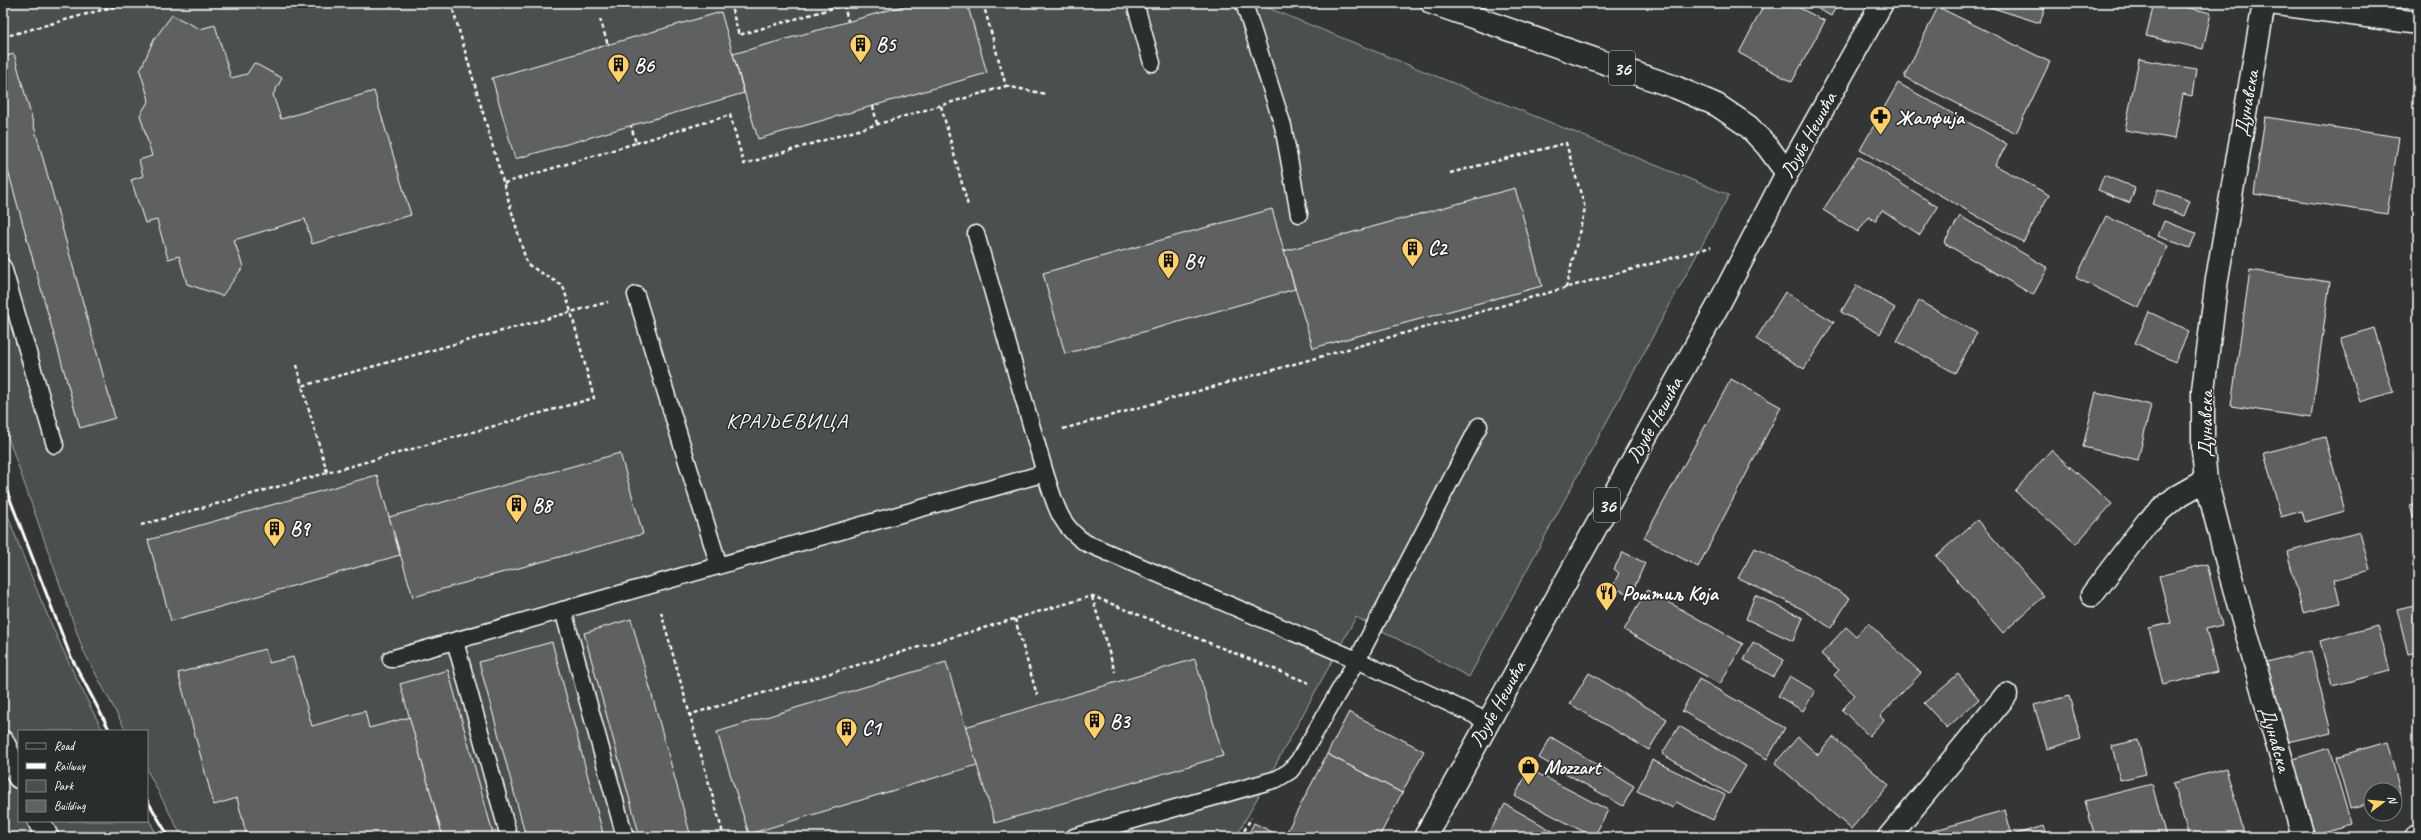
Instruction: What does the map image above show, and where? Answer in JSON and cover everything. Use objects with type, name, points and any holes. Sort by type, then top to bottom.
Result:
[{"type":"street","name":"36","points":[[1432,3],[1676,87],[1717,105],[1748,126],[1767,146],[1787,173]]},
{"type":"street","name":"Љубе Нешића","points":[[1425,837],[1487,721],[1756,235],[1787,173],[1882,3]]},
{"type":"street","name":"Дунавска","points":[[2264,3],[2238,147],[2213,310],[2204,390],[2203,451],[2206,480],[2229,570],[2303,837]]},
{"type":"street","points":[[2270,3],[2418,23]]},
{"type":"street","points":[[2092,595],[2148,521],[2176,497],[2206,480]]},
{"type":"street","points":[[1889,837],[2006,695]]},
{"type":"street","points":[[3,742],[18,775]]},
{"type":"street","points":[[40,822],[47,837]]},
{"type":"lane","points":[[1135,3],[1152,63]]},
{"type":"lane","points":[[1244,3],[1283,126],[1300,214]]},
{"type":"lane","points":[[976,234],[1044,473],[1064,524],[1086,543],[1357,660],[1487,721]]},
{"type":"lane","points":[[3,267],[55,446]]},
{"type":"lane","points":[[636,294],[719,566]]},
{"type":"lane","points":[[1074,837],[1277,779],[1290,771],[1299,760],[1357,660],[1479,426]]},
{"type":"lane","points":[[391,659],[1044,473]]},
{"type":"lane","points":[[563,610],[625,837]]},
{"type":"lane","points":[[455,641],[509,837]]},
{"type":"path","points":[[3,37],[118,4],[128,3]]},
{"type":"path","points":[[141,525],[594,398],[563,286],[527,264],[451,3]]},
{"type":"path","points":[[730,3],[739,35],[850,3]]},
{"type":"path","points":[[983,3],[1006,86]]},
{"type":"path","points":[[844,5],[848,22]]},
{"type":"path","points":[[600,19],[608,45]]},
{"type":"path","points":[[504,183],[730,115],[744,164],[1006,86],[1046,94]]},
{"type":"path","points":[[872,106],[877,124]]},
{"type":"path","points":[[941,106],[976,234]]},
{"type":"path","points":[[631,126],[636,143]]},
{"type":"path","points":[[1450,173],[1566,143],[1584,208],[1566,288]]},
{"type":"path","points":[[1034,437],[1756,235]]},
{"type":"path","points":[[302,386],[636,294]]},
{"type":"path","points":[[297,365],[327,472]]},
{"type":"path","points":[[653,585],[688,715],[724,837]]},
{"type":"path","points":[[688,715],[1092,596],[1338,694]]},
{"type":"path","points":[[1092,596],[1115,672]]},
{"type":"path","points":[[1015,619],[1037,695]]},
{"type":"green space","points":[[3,3],[1256,3],[1729,195],[1469,677],[1356,617],[1236,837],[182,837],[148,772],[148,730],[125,730],[83,650],[3,423]]},
{"type":"green space","points":[[3,502],[25,561],[49,618],[102,730],[18,730],[18,822],[148,822],[148,818],[158,837],[3,837]]},
{"type":"building","name":"B5","points":[[914,3],[967,3],[987,73],[758,139],[733,54]]},
{"type":"building","points":[[1765,3],[1790,3],[1825,21],[1792,82],[1739,53]]},
{"type":"building","points":[[1808,3],[1838,3],[1831,16]]},
{"type":"building","points":[[1977,3],[2046,3],[2040,23]]},
{"type":"building","points":[[2154,3],[2169,3],[2211,13],[2203,49],[2146,36]]},
{"type":"building","points":[[1938,7],[2050,62],[2016,133],[1904,77]]},
{"type":"building","name":"B6","points":[[721,12],[744,93],[515,159],[492,78]]},
{"type":"building","points":[[172,15],[200,29],[215,25],[231,78],[247,74],[254,63],[282,78],[273,95],[281,119],[374,91],[411,215],[312,244],[305,219],[234,240],[243,267],[222,296],[187,284],[179,256],[168,259],[157,220],[145,223],[131,180],[143,176],[139,160],[152,156],[140,115],[149,100],[140,71],[153,41]]},
{"type":"building","points":[[14,54],[115,418],[80,428],[3,153],[3,57]]},
{"type":"building","points":[[2139,59],[2196,69],[2192,96],[2183,94],[2175,139],[2125,130]]},
{"type":"building","points":[[1898,83],[2007,144],[1995,165],[2049,195],[2023,242],[1860,150]]},
{"type":"building","points":[[2265,117],[2399,137],[2387,214],[2254,194]]},
{"type":"building","points":[[1858,156],[1938,207],[1920,235],[1882,210],[1875,221],[1868,217],[1858,232],[1823,210]]},
{"type":"building","points":[[2104,175],[2135,188],[2130,203],[2098,190]]},
{"type":"building","name":"C2","points":[[1515,188],[1542,286],[1313,348],[1284,251]]},
{"type":"building","points":[[2158,189],[2190,201],[2184,216],[2152,204]]},
{"type":"building","name":"B4","points":[[1272,209],[1295,289],[1065,354],[1043,273]]},
{"type":"building","points":[[1960,216],[2048,268],[2033,295],[1944,243]]},
{"type":"building","points":[[2106,216],[2168,246],[2139,308],[2076,278]]},
{"type":"building","points":[[2164,221],[2196,233],[2190,248],[2158,236]]},
{"type":"building","points":[[2250,270],[2330,282],[2311,418],[2231,406]]},
{"type":"building","points":[[1857,285],[1895,308],[1880,334],[1841,312]]},
{"type":"building","points":[[1785,292],[1834,322],[1804,369],[1756,339]]},
{"type":"building","points":[[1919,301],[1977,333],[1955,373],[1897,341]]},
{"type":"building","points":[[2149,312],[2189,331],[2175,362],[2135,343]]},
{"type":"building","points":[[2374,328],[2393,392],[2360,402],[2341,338]]},
{"type":"building","points":[[1731,379],[1781,407],[1698,567],[1644,538]]},
{"type":"building","points":[[2096,392],[2151,405],[2138,460],[2083,447]]},
{"type":"building","points":[[2325,437],[2345,511],[2305,522],[2302,511],[2281,517],[2264,453]]},
{"type":"building","points":[[2051,450],[2112,504],[2076,544],[2015,491]]},
{"type":"building","name":"B8","points":[[620,453],[643,534],[413,597],[389,517]]},
{"type":"building","name":"B9","points":[[377,475],[400,555],[171,621],[148,540]]},
{"type":"building","points":[[2418,503],[2418,536],[2410,505]]},
{"type":"building","points":[[1977,520],[2044,596],[2003,633],[1936,556]]},
{"type":"building","points":[[2360,532],[2370,570],[2334,580],[2340,603],[2303,613],[2287,552]]},
{"type":"building","points":[[1755,548],[1816,578],[1850,598],[1831,628],[1802,609],[1738,578]]},
{"type":"building","points":[[1623,552],[1645,563],[1631,595],[1612,587],[1619,573],[1614,569]]},
{"type":"building","points":[[2207,564],[2222,625],[2206,629],[2217,672],[2163,685],[2149,628],[2171,623],[2159,576]]},
{"type":"building","points":[[1647,590],[1743,644],[1720,684],[1624,630]]},
{"type":"building","points":[[1755,595],[1803,618],[1793,641],[1746,619]]},
{"type":"building","points":[[2418,604],[2418,652],[2408,654],[2397,609]]},
{"type":"building","points":[[631,619],[691,837],[640,837],[584,633]]},
{"type":"building","points":[[1868,623],[1921,673],[1880,716],[1884,720],[1869,736],[1842,710],[1855,695],[1834,675],[1839,670],[1821,654],[1846,627],[1856,636]]},
{"type":"building","points":[[2378,626],[2390,671],[2332,686],[2320,641]]},
{"type":"building","points":[[552,642],[604,837],[526,837],[479,662]]},
{"type":"building","points":[[1753,642],[1784,660],[1774,677],[1744,660]]},
{"type":"building","points":[[265,649],[269,663],[293,657],[312,726],[365,711],[369,728],[410,717],[443,837],[247,837],[237,798],[214,805],[178,673]]},
{"type":"building","points":[[2311,651],[2331,732],[2283,743],[2263,663]]},
{"type":"building","name":"B3","points":[[1195,659],[1223,756],[995,823],[965,727]]},
{"type":"building","name":"C1","points":[[946,662],[977,765],[749,834],[717,732]]},
{"type":"building","points":[[448,670],[494,837],[443,837],[400,684]]},
{"type":"building","points":[[1589,673],[1667,719],[1649,750],[1570,704]]},
{"type":"building","points":[[1958,674],[1979,699],[1947,728],[1924,703]]},
{"type":"building","points":[[1790,676],[1815,691],[1803,711],[1778,696]]},
{"type":"building","points":[[1699,679],[1785,728],[1767,759],[1682,711]]},
{"type":"building","points":[[2069,696],[2081,739],[2047,749],[2034,705]]},
{"type":"building","points":[[1349,712],[1424,751],[1402,793],[1327,754]]},
{"type":"building","points":[[1679,726],[1746,766],[1729,794],[1662,754]]},
{"type":"building","points":[[1551,737],[1634,786],[1623,806],[1539,758]]},
{"type":"building","points":[[1798,737],[1818,755],[1833,737],[1889,785],[1851,829],[1775,763]]},
{"type":"building","points":[[2138,740],[2146,774],[2120,780],[2112,746]]},
{"type":"building","points":[[2387,742],[2398,782],[2363,782],[2363,805],[2350,808],[2336,757]]},
{"type":"building","points":[[2329,748],[2351,824],[2315,834],[2293,759]]},
{"type":"building","points":[[1327,754],[1402,793],[1379,837],[1284,837]]},
{"type":"building","points":[[1652,760],[1725,795],[1713,820],[1676,802],[1673,808],[1637,791]]},
{"type":"building","points":[[2226,768],[2245,837],[2208,837],[2207,833],[2189,837],[2173,783]]},
{"type":"building","points":[[1529,769],[1608,810],[1594,837],[1515,796]]},
{"type":"building","points":[[2152,784],[2166,837],[2095,837],[2085,801]]},
{"type":"building","points":[[1505,804],[1563,837],[1492,837],[1488,835]]},
{"type":"building","points":[[2005,810],[2012,835],[2044,826],[2048,837],[1934,837],[1932,831]]},
{"type":"building","points":[[1254,823],[1282,837],[1247,837]]},
{"type":"railway","points":[[3,481],[70,655],[109,730]]},
{"type":"railway","points":[[148,802],[169,837]]},
{"type":"place","name":"B5","points":[[860,64]]},
{"type":"place","name":"B6","points":[[618,84]]},
{"type":"place","name":"Жалфија","points":[[1880,136]]},
{"type":"place","name":"C2","points":[[1413,268]]},
{"type":"place","name":"B4","points":[[1169,280]]},
{"type":"place","name":"B8","points":[[516,524]]},
{"type":"place","name":"B9","points":[[274,548]]},
{"type":"place","name":"Роштиљ Која","points":[[1606,612]]},
{"type":"place","name":"B3","points":[[1094,740]]},
{"type":"place","name":"C1","points":[[847,748]]},
{"type":"place","name":"Mozzart","points":[[1529,786]]},
{"type":"district","name":"КРАЉЕВИЦА","points":[[787,420]]}]
